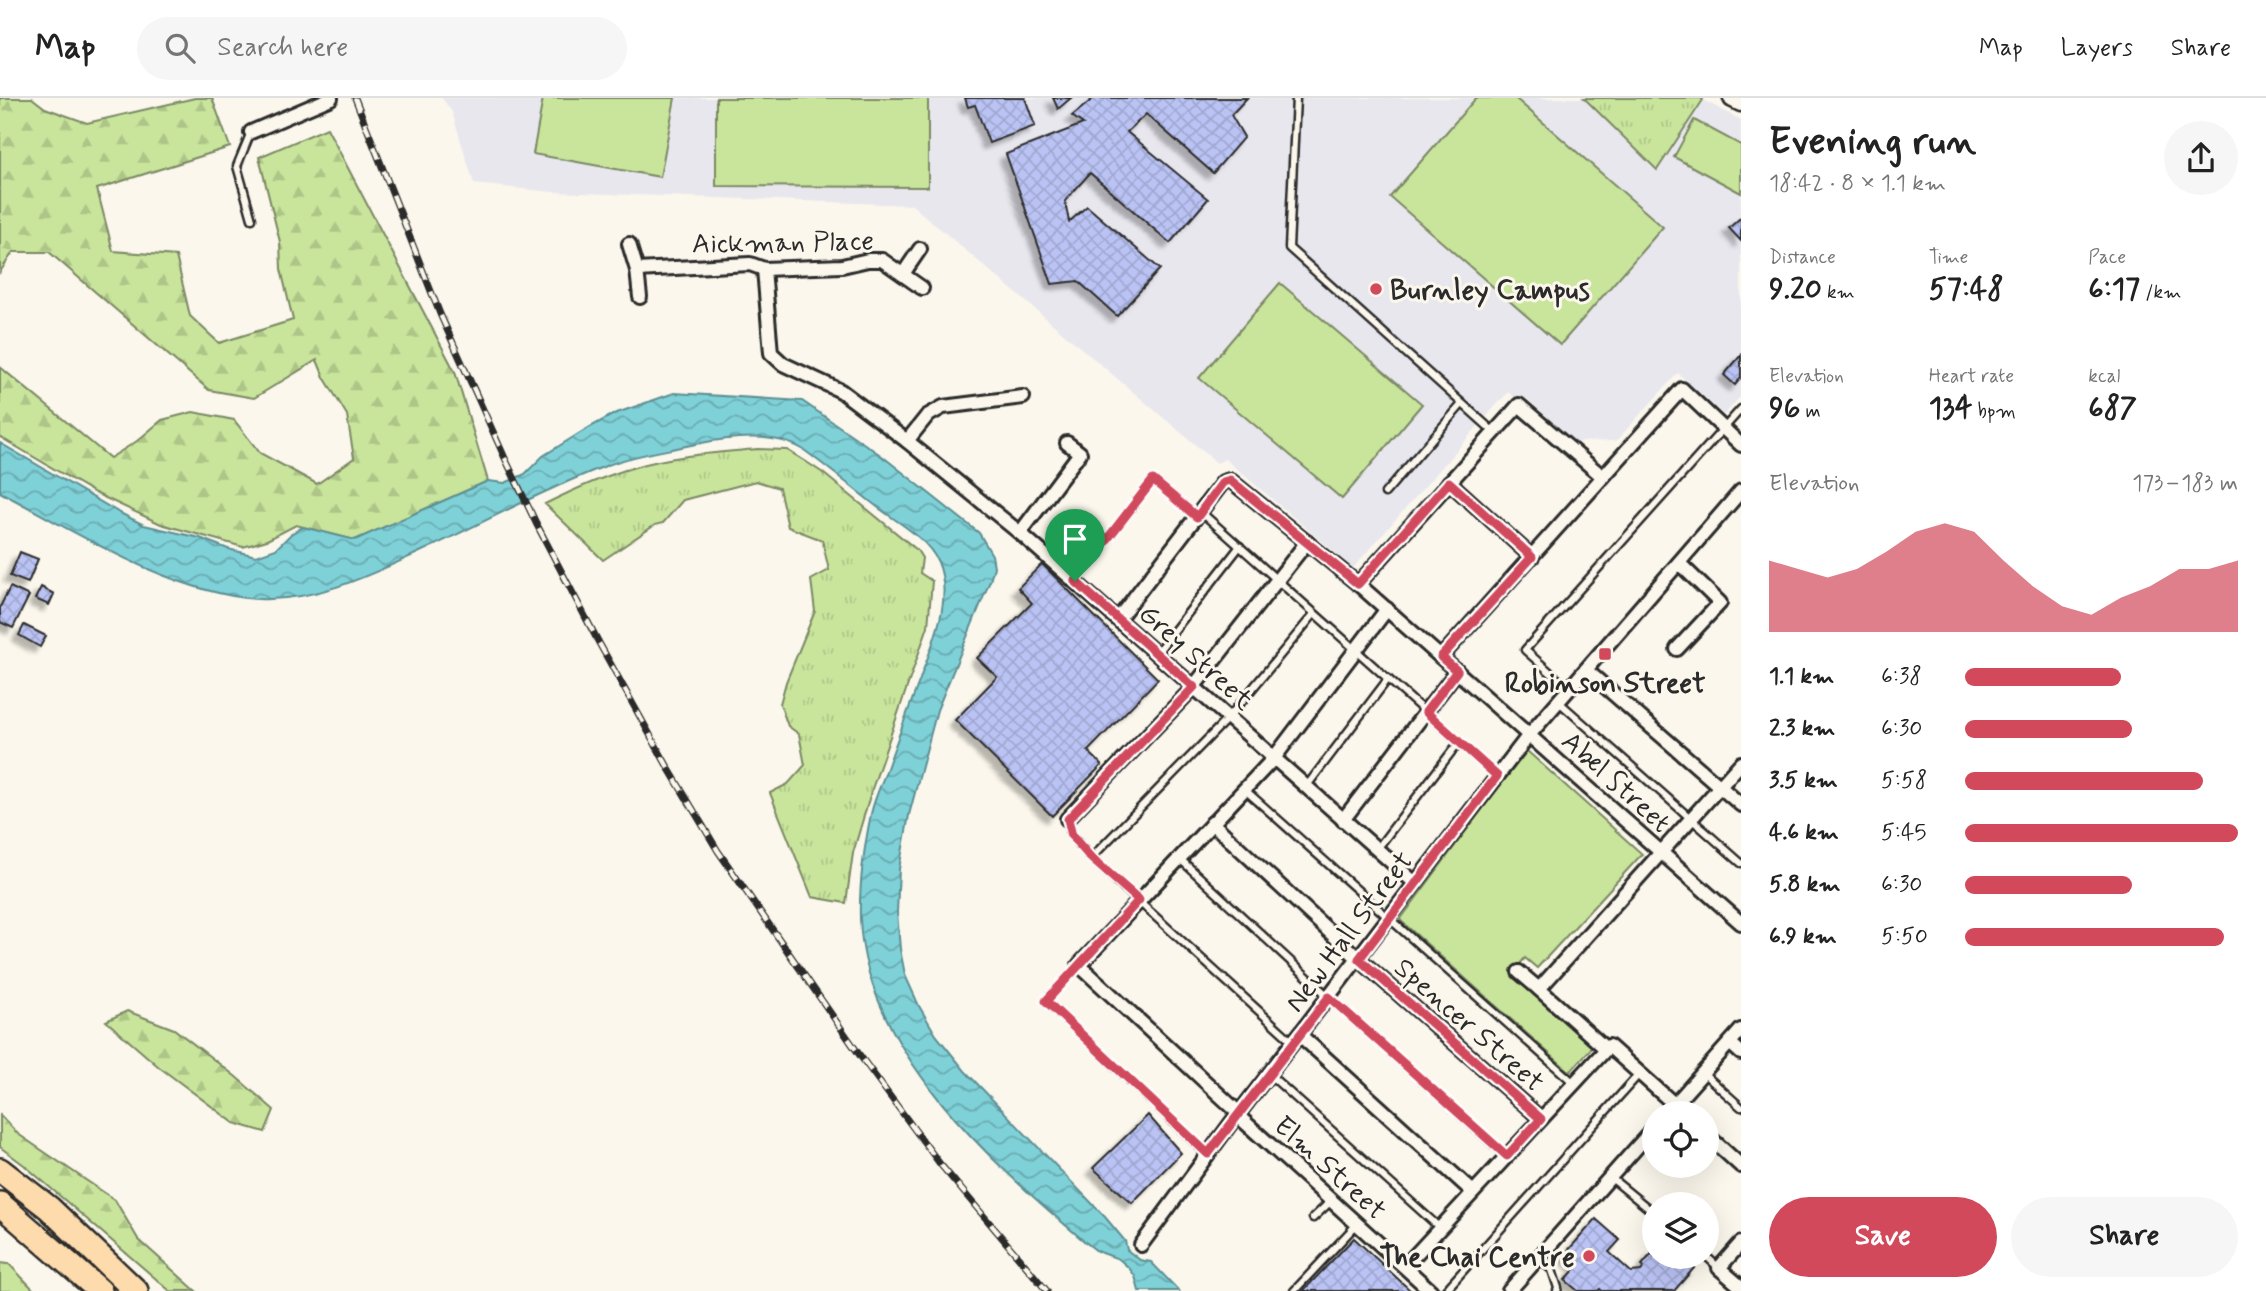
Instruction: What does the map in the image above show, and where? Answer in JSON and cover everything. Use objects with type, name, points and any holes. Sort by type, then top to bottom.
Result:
[{"type":"highway","points":[[0,1170],[49,1208],[136,1291]]},
{"type":"highway","points":[[0,1204],[100,1291]]},
{"type":"street","points":[[251,132],[331,98]]},
{"type":"street","points":[[1733,98],[1741,103]]},
{"type":"street","points":[[629,244],[637,270],[639,297]]},
{"type":"street","points":[[903,274],[920,249]]},
{"type":"street","name":"Aickman Place","points":[[637,270],[750,264],[764,269],[842,266],[882,260],[922,288]]},
{"type":"street","name":"Grey Street","points":[[764,269],[771,353],[783,364],[841,391],[1020,533],[1415,883]]},
{"type":"street","points":[[1441,657],[1682,389],[1741,445]]},
{"type":"street","points":[[907,441],[927,416],[943,407],[1023,397]]},
{"type":"street","points":[[1358,584],[1519,405],[1602,477]]},
{"type":"street","points":[[1020,533],[1080,453],[1067,443]]},
{"type":"street","name":"Abel Street","points":[[1199,515],[1223,482],[1230,480],[1236,484],[1387,609],[1660,854],[1741,923]]},
{"type":"street","points":[[1449,482],[1532,557]]},
{"type":"street","name":"New Hall Street","points":[[1141,1245],[1529,734],[1741,491]]},
{"type":"street","points":[[1118,619],[1199,515]]},
{"type":"street","points":[[1068,819],[1194,687],[1307,542]]},
{"type":"street","points":[[1678,649],[1720,603],[1679,563]]},
{"type":"street","points":[[1079,965],[1274,758],[1387,609]]},
{"type":"street","points":[[1586,670],[1741,805]]},
{"type":"street","points":[[1343,820],[1457,671]]},
{"type":"street","points":[[1539,989],[1741,763]]},
{"type":"street","name":"Spencer Street","points":[[1212,823],[1359,959],[1541,1119]]},
{"type":"street","name":"Elm Street","points":[[1079,965],[1431,1291]]},
{"type":"street","points":[[1519,972],[1640,1073],[1666,1101]]},
{"type":"street","points":[[1682,1101],[1741,1030]]},
{"type":"street","points":[[1297,1038],[1473,1192]]},
{"type":"street","points":[[1730,1043],[1741,1053]]},
{"type":"street","points":[[1405,1266],[1607,1047]]},
{"type":"street","points":[[1509,1291],[1642,1141]]},
{"type":"street","points":[[1719,1146],[1741,1166]]},
{"type":"street","points":[[1741,1243],[1719,1268],[1741,1287]]},
{"type":"lane","points":[[1296,98],[1289,248],[1494,432]]},
{"type":"lane","points":[[251,132],[237,166],[252,219]]},
{"type":"lane","points":[[1385,493],[1462,404]]},
{"type":"lane","points":[[1569,689],[1525,650],[1741,409]]},
{"type":"lane","points":[[1075,581],[1153,480],[1240,546],[1497,776]]},
{"type":"lane","points":[[1156,654],[1240,546]]},
{"type":"lane","points":[[1091,858],[1230,717],[1314,614]]},
{"type":"lane","points":[[1306,787],[1388,679]]},
{"type":"lane","points":[[1558,701],[1741,863]]},
{"type":"lane","points":[[1377,849],[1459,742]]},
{"type":"lane","points":[[1244,789],[1574,1083]]},
{"type":"lane","points":[[1068,819],[1072,836],[1091,858],[1297,1038]]},
{"type":"lane","points":[[1179,858],[1507,1156]]},
{"type":"lane","points":[[1079,965],[1046,1001],[1208,1154]]},
{"type":"lane","points":[[1445,1291],[1640,1073]]},
{"type":"lane","points":[[1703,1073],[1741,1107]]},
{"type":"lane","points":[[1269,1074],[1440,1228]]},
{"type":"lane","points":[[1610,1177],[1642,1203]]},
{"type":"lane","points":[[1313,1218],[1332,1200]]},
{"type":"lane","points":[[1294,1291],[1358,1223]]},
{"type":"lane","points":[[1538,1258],[1552,1270],[1557,1291]]},
{"type":"shaded area","name":"Burnley Campus","points":[[442,98],[1584,98],[1657,170],[1703,100],[1741,120],[1741,396],[1724,415],[1678,373],[1616,441],[1576,442],[1526,398],[1515,398],[1508,392],[1353,568],[1225,459],[1217,463],[912,205],[553,192],[474,184],[452,112]]},
{"type":"green space","points":[[0,98],[32,98],[45,108],[87,123],[195,98],[212,98],[230,147],[97,189],[113,251],[176,256],[190,316],[219,343],[293,320],[281,269],[280,242],[259,157],[327,128],[455,372],[488,481],[355,540],[296,525],[267,540],[243,547],[161,524],[95,493],[0,437],[0,367],[110,458],[137,441],[162,420],[193,412],[234,420],[260,453],[317,484],[354,458],[347,415],[317,360],[254,398],[209,390],[49,252],[13,252],[0,272]]},
{"type":"green space","points":[[543,98],[675,98],[660,177],[533,154]]},
{"type":"green space","points":[[716,98],[928,98],[928,187],[716,186]]},
{"type":"green space","points":[[1476,98],[1515,98],[1663,227],[1560,345],[1390,197]]},
{"type":"green space","points":[[1584,98],[1701,98],[1703,100],[1657,170]]},
{"type":"green space","points":[[1694,120],[1741,145],[1741,193],[1674,157]]},
{"type":"green space","points":[[1280,283],[1422,404],[1342,499],[1199,378]]},
{"type":"green space","points":[[757,449],[787,450],[823,473],[917,550],[922,558],[920,573],[932,581],[928,626],[871,792],[853,853],[846,903],[812,897],[770,793],[788,784],[805,765],[799,734],[788,726],[780,704],[786,682],[815,611],[811,580],[829,570],[822,540],[788,527],[779,488],[756,481],[683,500],[663,523],[655,525],[603,560],[545,504],[600,479],[650,463]]},
{"type":"green space","points":[[1526,750],[1642,854],[1537,968],[1525,958],[1513,972],[1594,1045],[1570,1072],[1400,920]]},
{"type":"green space","points":[[127,1011],[174,1029],[274,1110],[265,1132],[234,1123],[159,1067],[106,1021]]},
{"type":"green space","points":[[0,1115],[18,1134],[115,1200],[138,1239],[196,1291],[170,1291],[0,1147]]},
{"type":"green space","points":[[0,1263],[9,1264],[35,1291],[0,1291]]},
{"type":"water","points":[[674,393],[802,401],[882,456],[979,533],[992,555],[994,567],[990,581],[937,710],[909,815],[899,869],[897,912],[905,975],[936,1035],[965,1071],[1105,1217],[1125,1241],[1127,1250],[1140,1260],[1151,1262],[1179,1291],[1139,1291],[1135,1276],[1119,1259],[1097,1251],[1010,1176],[939,1099],[909,1058],[884,1013],[867,967],[860,919],[864,853],[874,804],[940,622],[944,591],[938,562],[927,546],[804,450],[779,440],[751,437],[709,441],[625,459],[556,486],[362,578],[321,592],[279,599],[226,595],[192,586],[125,559],[0,492],[0,443],[144,525],[200,538],[256,556],[276,549],[292,533],[303,527],[355,540],[488,481],[505,483],[525,474],[543,456],[614,414]]},
{"type":"building","points":[[965,98],[1025,98],[1035,126],[989,143],[975,105],[968,107]]},
{"type":"building","points":[[1053,98],[1071,98],[1058,109]]},
{"type":"building","points":[[1094,98],[1247,98],[1231,115],[1244,137],[1213,173],[1146,114],[1127,132],[1208,199],[1170,243],[1090,173],[1065,201],[1069,222],[1087,206],[1160,269],[1117,316],[1078,281],[1052,284],[1006,154],[1083,124],[1072,116]]},
{"type":"building","points":[[1741,217],[1741,241],[1729,228]]},
{"type":"building","points":[[1741,355],[1741,378],[1735,385],[1724,375]]},
{"type":"building","points":[[20,552],[38,559],[28,583],[10,576]]},
{"type":"building","points":[[1042,564],[1158,679],[1088,751],[1102,765],[1052,816],[955,720],[997,677],[977,658],[1032,603],[1018,588]]},
{"type":"building","points":[[10,587],[29,596],[13,628],[0,622],[0,607]]},
{"type":"building","points":[[41,587],[54,594],[49,605],[35,599]]},
{"type":"building","points":[[24,625],[46,636],[40,647],[19,635]]},
{"type":"building","points":[[1148,1115],[1181,1153],[1132,1203],[1093,1168]]},
{"type":"building","name":"The Chai Centre","points":[[1596,1219],[1620,1240],[1609,1252],[1631,1272],[1642,1269],[1693,1269],[1674,1291],[1578,1291],[1565,1280],[1577,1267],[1564,1255]]},
{"type":"building","points":[[1354,1238],[1411,1291],[1303,1291]]},
{"type":"railway","points":[[355,98],[440,314],[504,456],[599,643],[669,769],[718,851],[861,1057],[940,1164],[1047,1291]]},
{"type":"place","name":"Burnley Campus","points":[[1376,289]]},
{"type":"place","name":"Robinson Street","points":[[1605,654]]},
{"type":"place","name":"The Chai Centre","points":[[1589,1256]]},
{"type":"route","points":[[1153,480],[1197,517],[1223,482],[1230,480],[1358,584],[1449,482],[1532,557],[1441,657],[1457,671],[1426,712],[1497,776],[1359,959],[1541,1119],[1507,1156],[1329,997],[1208,1154],[1046,1001],[1139,900],[1091,858],[1072,836],[1068,819],[1194,687],[1075,581],[1153,480]]}]
